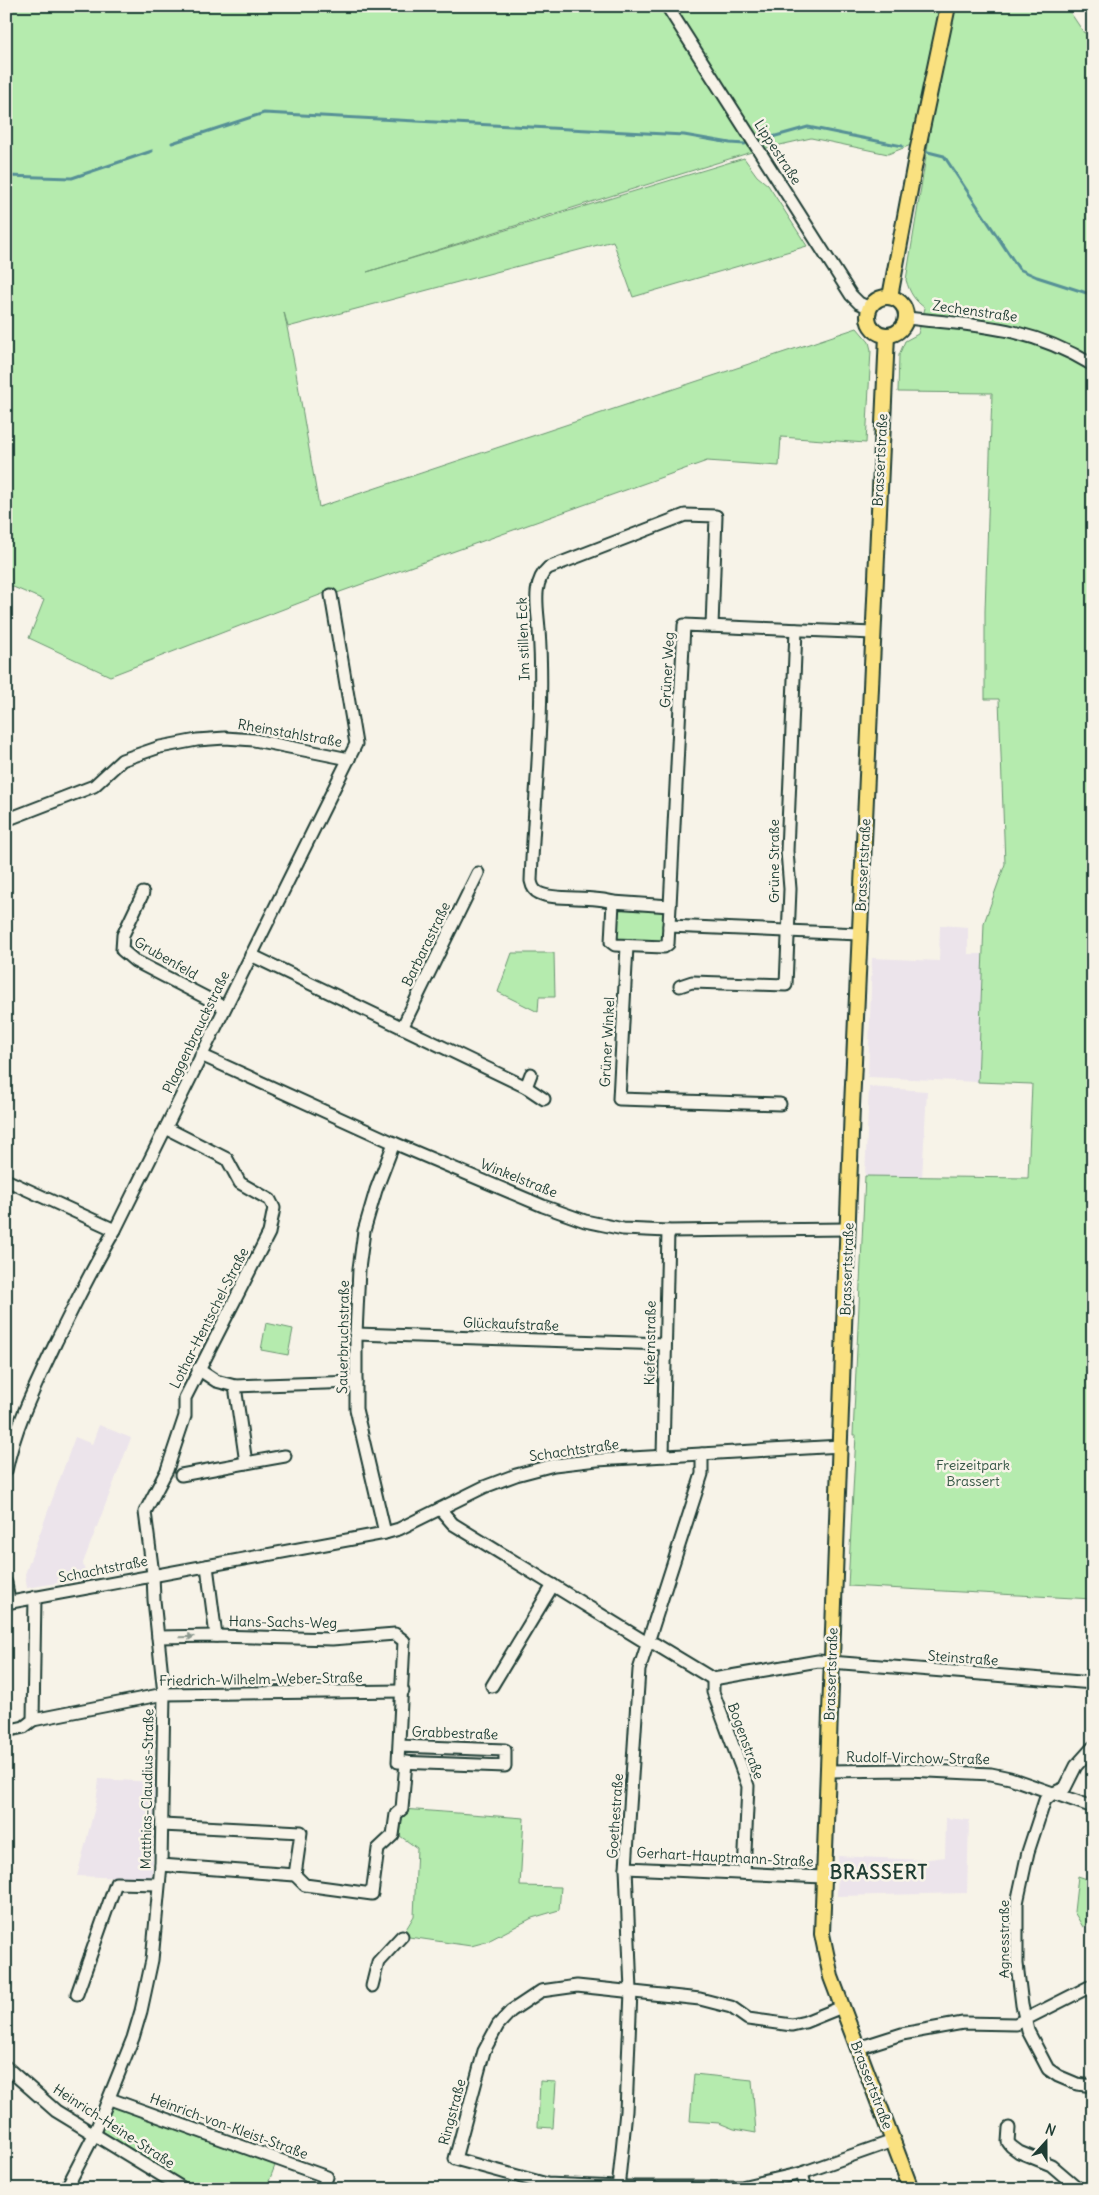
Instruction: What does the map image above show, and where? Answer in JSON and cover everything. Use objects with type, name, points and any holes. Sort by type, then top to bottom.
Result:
[{"type":"main road","points":[[890,297],[917,152],[948,6]]},
{"type":"main road","points":[[890,297],[896,299],[904,307],[906,318],[900,330],[887,335],[873,329],[868,315],[870,308],[878,299],[890,297]]},
{"type":"main road","name":"Brassertstraße","points":[[887,335],[848,1229],[822,1934],[831,1977],[912,2189]]},
{"type":"street","name":"Lippestraße","points":[[667,6],[851,295],[859,303],[870,308]]},
{"type":"street","name":"Zechenstraße","points":[[906,318],[966,323],[1006,329],[1036,337],[1068,351],[1093,365]]},
{"type":"street","name":"Im stillen Eck","points":[[613,902],[600,898],[545,895],[539,893],[532,886],[541,659],[537,592],[540,577],[548,568],[686,515],[716,516],[712,626]]},
{"type":"street","name":"Plaggenbrauckstraße","points":[[6,1472],[13,1439],[30,1395],[92,1268],[115,1230],[356,744],[331,595]]},
{"type":"street","name":"Grüner Weg","points":[[627,946],[664,947],[668,944],[684,625],[873,634]]},
{"type":"street","name":"Grüne Straße","points":[[680,986],[692,982],[786,985],[790,889],[787,851],[796,630]]},
{"type":"street","name":"Rheinstahlstraße","points":[[6,820],[94,786],[122,760],[160,747],[225,738],[254,740],[349,758]]},
{"type":"street","name":"Barbarastraße","points":[[402,1028],[478,873]]},
{"type":"street","name":"Grubenfeld","points":[[143,894],[123,935],[122,950],[135,961],[224,1007]]},
{"type":"street","points":[[627,946],[615,946],[611,942],[613,902],[670,906]]},
{"type":"street","points":[[669,926],[860,934]]},
{"type":"street","name":"Grüner Winkel","points":[[627,946],[619,1099],[780,1104]]},
{"type":"street","points":[[251,954],[526,1087],[544,1099]]},
{"type":"street","name":"Winkelstraße","points":[[201,1055],[394,1144],[543,1206],[585,1220],[623,1229],[668,1231],[848,1229]]},
{"type":"street","points":[[526,1087],[531,1074]]},
{"type":"street","name":"Lothar-Hentschel-Straße","points":[[154,1574],[145,1512],[167,1470],[185,1416],[185,1398],[198,1369],[269,1233],[274,1208],[270,1200],[240,1183],[230,1163],[166,1128]]},
{"type":"street","name":"Sauerbruchstraße","points":[[385,1533],[356,1409],[356,1334],[359,1269],[364,1231],[376,1190],[394,1144]]},
{"type":"street","points":[[6,1180],[115,1230]]},
{"type":"street","name":"Kiefernstraße","points":[[663,1456],[668,1231]]},
{"type":"street","name":"Glückaufstraße","points":[[356,1334],[665,1344]]},
{"type":"street","points":[[198,1369],[216,1381],[235,1386],[356,1382]]},
{"type":"street","points":[[235,1386],[246,1463]]},
{"type":"street","name":"Schachtstraße","points":[[8,1602],[385,1533],[399,1529],[484,1487],[516,1475],[554,1465],[597,1460],[841,1446]]},
{"type":"street","name":"Goethestraße","points":[[618,2188],[626,2111],[631,1991],[626,1868],[639,1670],[702,1474],[702,1454]]},
{"type":"street","points":[[181,1475],[285,1456]]},
{"type":"street","points":[[440,1509],[453,1524],[647,1643],[655,1644],[713,1679],[818,1661],[831,1662]]},
{"type":"street","points":[[207,1566],[216,1636]]},
{"type":"street","name":"Matthias-Claudius-Straße","points":[[66,2189],[110,2099],[141,2011],[152,1960],[161,1865],[164,1694],[154,1574]]},
{"type":"street","points":[[6,1583],[8,1602]]},
{"type":"street","points":[[492,1686],[554,1585]]},
{"type":"street","points":[[33,1720],[35,1597]]},
{"type":"street","name":"Hans-Sachs-Weg","points":[[158,1637],[216,1636],[332,1640],[391,1633],[399,1636],[404,1641],[402,1691]]},
{"type":"street","name":"Steinstraße","points":[[831,1662],[1093,1683]]},
{"type":"street","name":"Bogenstraße","points":[[713,1679],[713,1692],[748,1786],[744,1873]]},
{"type":"street","points":[[161,1865],[295,1875],[306,1885],[372,1894],[378,1849],[393,1835],[396,1814],[402,1809],[402,1762],[399,1746],[402,1691]]},
{"type":"street","name":"Friedrich-Wilhelm-Weber-Straße","points":[[6,1731],[24,1727],[33,1720],[164,1694],[402,1691]]},
{"type":"street","name":"Grabbestraße","points":[[399,1746],[505,1750],[506,1766],[402,1762]]},
{"type":"street","name":"Agnesstraße","points":[[1093,1747],[1076,1766],[1065,1788],[1053,1793],[1045,1800],[1031,1843],[1017,1903],[1017,1964],[1024,2018],[1028,2032],[1048,2069],[1058,2076],[1077,2084],[1093,2086]]},
{"type":"street","name":"Rudolf-Virchow-Straße","points":[[827,1771],[908,1770],[991,1774],[1010,1778],[1093,1806]]},
{"type":"street","points":[[162,1825],[301,1832],[295,1875]]},
{"type":"street","name":"Gerhart-Hauptmann-Straße","points":[[626,1868],[823,1877]]},
{"type":"street","name":"Matthias-Claudius-Straße","points":[[77,1994],[116,1883],[158,1884]]},
{"type":"street","points":[[372,1986],[378,1962],[402,1936]]},
{"type":"street","points":[[858,2048],[902,2034],[963,2023],[1016,2024],[1024,2018],[1093,1985]]},
{"type":"street","name":"Ringstraße","points":[[842,2007],[805,2022],[792,2025],[748,2019],[731,2007],[700,1999],[577,1986],[541,1992],[510,2011],[498,2025],[484,2051],[455,2159],[547,2184],[618,2188],[742,2187],[802,2174],[893,2141]]},
{"type":"street","name":"Heinrich-Heine-Straße","points":[[6,2067],[56,2111],[184,2189]]},
{"type":"street","name":"Heinrich-von-Kleist-Straße","points":[[110,2099],[327,2177],[322,2189]]},
{"type":"street","points":[[1009,2128],[1008,2142],[1015,2150],[1050,2165],[1079,2189]]},
{"type":"street","points":[[802,2174],[806,2189]]},
{"type":"shaded area","points":[[940,925],[968,927],[968,954],[983,954],[978,1082],[868,1077],[872,958],[939,961]]},
{"type":"shaded area","points":[[869,1087],[927,1091],[922,1178],[865,1176]]},
{"type":"shaded area","points":[[99,1425],[131,1438],[83,1563],[86,1578],[27,1588],[25,1574],[75,1437],[92,1444]]},
{"type":"shaded area","points":[[99,1779],[155,1782],[152,1879],[77,1876],[96,1803]]},
{"type":"shaded area","points":[[946,1818],[969,1820],[967,1893],[837,1896],[838,1856],[922,1860],[945,1857]]},
{"type":"green space","name":"Freizeitpark Brassert","points":[[6,6],[1066,6],[1084,33],[1093,29],[1093,1599],[848,1586],[856,1435],[853,1435],[865,1176],[1028,1178],[1032,1084],[978,1082],[984,923],[1005,864],[999,699],[985,699],[985,611],[992,393],[898,392],[899,355],[905,341],[918,334],[925,308],[913,296],[906,280],[929,138],[888,154],[811,138],[758,150],[367,272],[744,158],[757,176],[768,185],[807,246],[633,297],[613,241],[288,327],[284,312],[319,507],[857,328],[869,342],[871,350],[866,443],[781,437],[779,466],[707,461],[337,593],[336,590],[325,593],[110,676],[29,638],[44,600],[6,584]]},
{"type":"green space","points":[[619,905],[663,908],[666,913],[665,941],[661,944],[614,940],[615,909]]},
{"type":"green space","points":[[512,953],[554,953],[555,997],[539,997],[538,1012],[498,992]]},
{"type":"green space","points":[[266,1323],[293,1329],[288,1355],[261,1350]]},
{"type":"green space","points":[[403,1809],[524,1818],[520,1886],[561,1887],[559,1910],[532,1918],[486,1942],[471,1946],[402,1936],[414,1916],[417,1848],[400,1836]]},
{"type":"green space","points":[[1078,1876],[1093,1881],[1093,1920],[1083,1927],[1074,1912]]},
{"type":"green space","points":[[694,2074],[752,2080],[756,2133],[734,2129],[719,2123],[690,2121]]},
{"type":"green space","points":[[540,2081],[556,2082],[553,2128],[538,2127]]},
{"type":"green space","points":[[112,2105],[276,2163],[266,2189],[197,2189],[102,2131]]},
{"type":"waterway","points":[[172,143],[264,113],[684,135],[745,144]]},
{"type":"waterway","points":[[765,139],[808,127],[902,146]]},
{"type":"waterway","points":[[6,176],[72,178],[152,151]]},
{"type":"waterway","points":[[928,152],[944,156],[1019,269],[1037,277],[1093,295]]},
{"type":"district","name":"BRASSERT","points":[[879,1872]]}]
